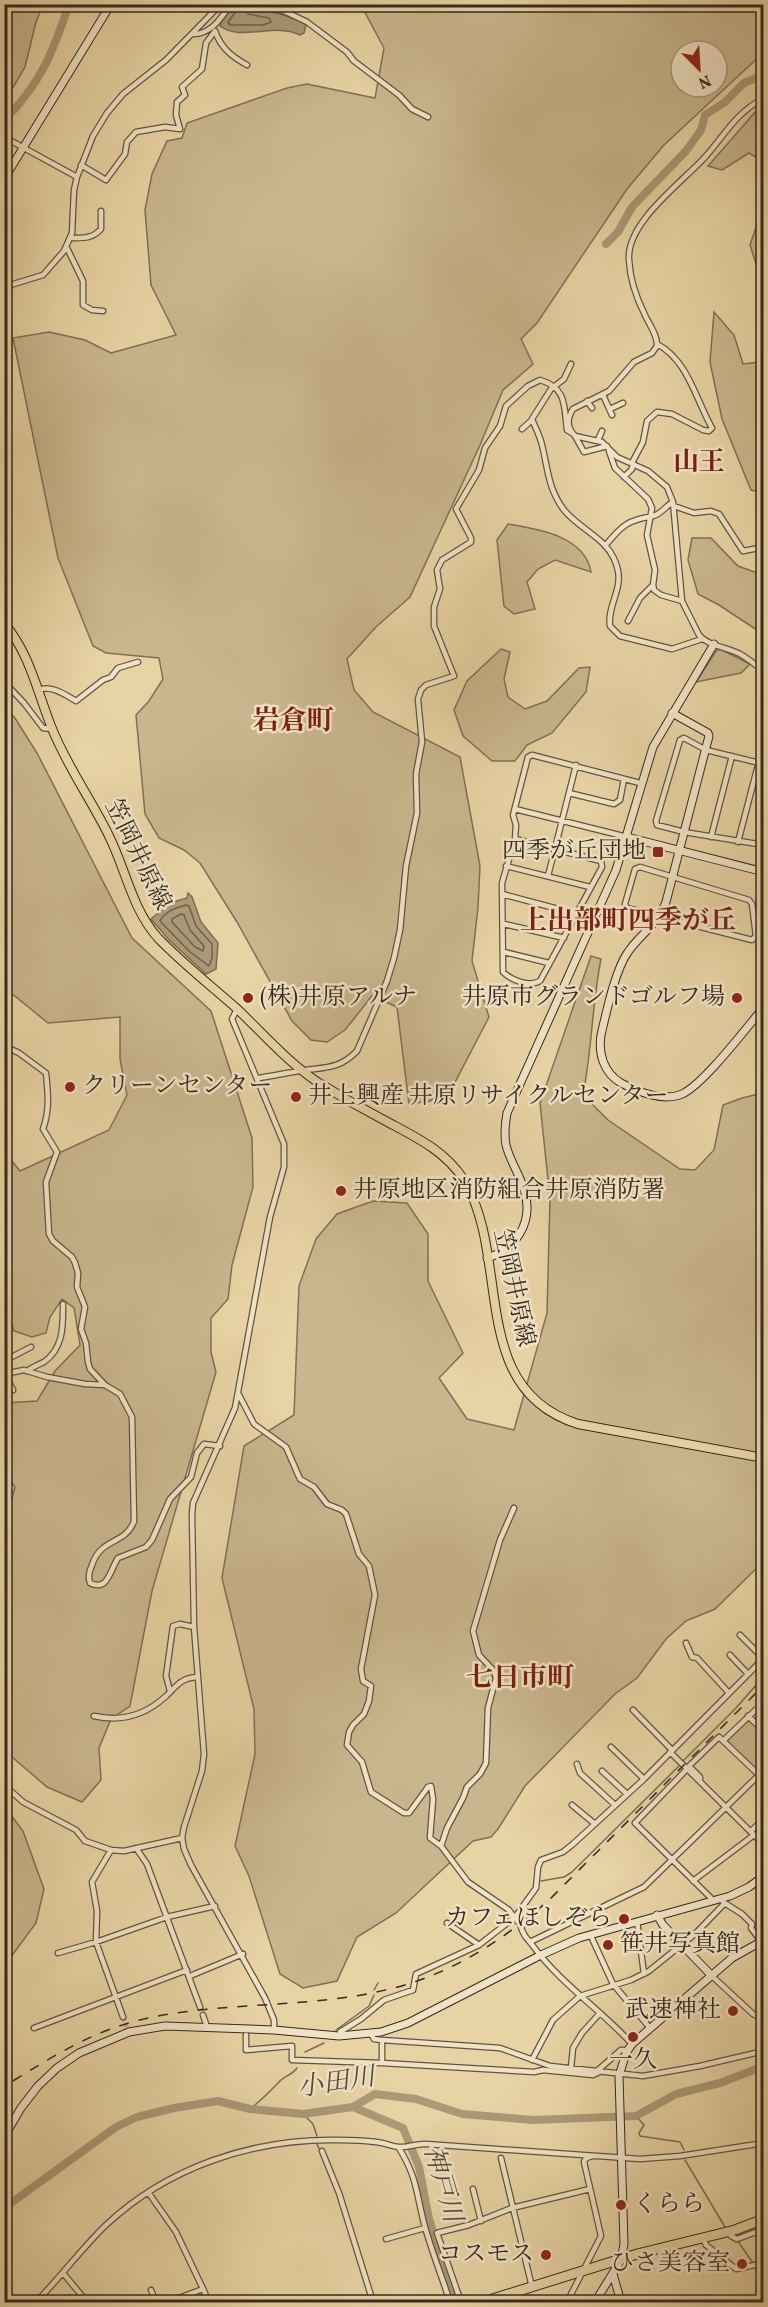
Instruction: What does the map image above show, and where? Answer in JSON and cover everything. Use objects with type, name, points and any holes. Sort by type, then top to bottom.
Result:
[{"type":"highway","points":[[730,2234],[764,2217]]},
{"type":"highway","points":[[483,2302],[621,2260],[764,2224]]},
{"type":"main road","name":"笠岡井原線","points":[[4,623],[23,651],[52,729],[71,769],[110,837],[136,904],[147,923],[168,948],[302,1070],[365,1110],[436,1149],[465,1182],[476,1206],[507,1358],[523,1387],[542,1407],[578,1424],[764,1458]]},
{"type":"street","points":[[4,179],[104,20],[111,4]]},
{"type":"street","points":[[219,20],[222,4]]},
{"type":"street","points":[[4,287],[44,275],[67,248],[71,238],[77,177],[93,136],[115,102],[166,60],[222,4]]},
{"type":"street","points":[[81,165],[106,180],[125,154],[127,142],[136,132],[165,127],[180,129],[176,108],[177,102],[185,95],[182,87],[202,69],[206,43],[231,4]]},
{"type":"street","points":[[256,4],[284,11],[307,22],[399,95],[412,109],[428,117]]},
{"type":"street","points":[[192,34],[197,35],[214,30]]},
{"type":"street","points":[[214,30],[230,55],[247,64]]},
{"type":"street","points":[[624,477],[632,469],[643,442],[648,421],[657,412],[672,414],[703,430],[709,431],[712,428],[699,405],[685,369],[657,344],[632,278],[629,262],[631,242],[662,198],[705,156],[737,117],[764,98]]},
{"type":"street","points":[[4,137],[77,177]]},
{"type":"street","points":[[71,238],[87,239],[97,234],[101,229],[101,211]]},
{"type":"street","points":[[67,248],[83,281],[83,305],[92,310],[103,311]]},
{"type":"street","points":[[608,447],[584,452],[569,425],[570,414],[573,409],[609,391],[633,362],[652,353],[657,344]]},
{"type":"street","points":[[522,429],[532,420],[532,416],[554,386],[564,379],[571,364]]},
{"type":"street","points":[[258,1078],[302,1070],[325,1069],[351,1058],[357,1051],[394,958],[400,930],[406,866],[417,813],[416,774],[422,741],[418,699],[421,690],[426,685],[454,676],[434,626],[434,607],[440,589],[437,570],[450,554],[471,542],[456,509],[479,470],[485,448],[495,436],[506,406],[517,394],[533,382],[540,380],[554,386],[561,393],[567,430],[573,434],[598,440],[617,457],[648,471],[670,491],[674,504],[682,601],[702,639],[739,653],[764,672]]},
{"type":"street","points":[[603,395],[611,412],[623,402]]},
{"type":"street","points":[[587,401],[592,408]]},
{"type":"street","points":[[532,420],[542,442],[546,472],[558,500],[566,512],[605,546],[612,555],[619,572],[609,619],[610,626],[615,633],[672,649],[702,639]]},
{"type":"street","points":[[598,440],[602,431]]},
{"type":"street","points":[[608,447],[612,462],[624,477],[648,499],[652,508],[647,535],[655,570],[652,585],[640,598],[628,621]]},
{"type":"street","points":[[624,488],[632,485]]},
{"type":"street","points":[[605,546],[620,527],[656,515],[674,504]]},
{"type":"street","points":[[674,504],[694,513],[711,511],[719,514],[743,551],[764,547]]},
{"type":"street","points":[[652,585],[657,593],[682,601]]},
{"type":"street","points":[[488,1258],[511,1246],[521,1232],[527,1213],[526,1194],[505,1138],[507,1113],[615,870],[653,747],[714,645]]},
{"type":"street","points":[[38,690],[44,688],[59,691],[76,701],[103,680],[111,677],[118,668],[138,662]]},
{"type":"street","points":[[4,682],[43,728],[52,729]]},
{"type":"street","points":[[672,713],[708,733],[706,750],[660,918],[629,950],[620,968],[600,1045],[604,1064],[615,1078],[637,1090],[664,1098],[682,1094],[704,1077],[764,1007]]},
{"type":"street","points":[[761,763],[706,750],[684,738],[680,740],[656,821],[657,825],[684,832],[764,845]]},
{"type":"street","points":[[738,842],[761,763],[764,742]]},
{"type":"street","points":[[515,839],[601,861],[602,867],[540,981],[534,984],[509,978],[503,972],[502,884],[515,839],[516,825],[513,815],[528,757],[532,755],[576,765],[640,783]]},
{"type":"street","points":[[711,837],[732,756]]},
{"type":"street","points":[[548,876],[576,765]]},
{"type":"street","points":[[569,793],[614,804],[620,800],[624,779]]},
{"type":"street","points":[[515,809],[764,872]]},
{"type":"street","points":[[506,866],[590,888]]},
{"type":"street","points":[[640,867],[672,877],[749,900],[752,904],[756,936],[752,940],[627,908],[625,904],[634,869],[640,867]]},
{"type":"street","points":[[502,894],[577,914]]},
{"type":"street","points":[[504,924],[564,938]]},
{"type":"street","points":[[504,952],[549,963]]},
{"type":"street","points":[[237,1009],[232,1019],[284,1144],[285,1158],[270,1216],[236,1408],[193,1503],[194,1628],[204,1754],[202,1771],[186,1818],[182,1838],[191,1865],[243,1954],[265,1998],[274,2020],[274,2030]]},
{"type":"street","points":[[4,1046],[19,1053],[46,1073],[50,1100],[43,1129],[57,1152],[46,1182],[49,1234],[75,1263],[78,1274],[76,1287],[85,1307],[81,1329],[86,1343],[90,1369],[105,1385],[120,1394],[132,1417],[134,1521],[128,1534],[102,1546],[95,1556],[88,1576],[90,1584],[97,1587],[103,1585],[108,1581],[118,1558],[146,1547],[152,1540],[170,1499],[191,1477],[199,1447],[204,1444],[220,1446]]},
{"type":"street","points":[[27,1371],[46,1360],[59,1344],[63,1304]]},
{"type":"street","points":[[4,1360],[32,1347]]},
{"type":"street","points":[[13,1390],[5,1374],[27,1371],[75,1383],[105,1385]]},
{"type":"street","points":[[238,1393],[254,1424],[286,1447],[300,1479],[314,1487],[327,1504],[346,1514],[359,1554],[369,1566],[375,1595],[361,1669],[363,1681],[371,1686],[371,1693],[364,1714],[349,1732],[347,1745],[362,1762],[371,1792],[404,1813],[412,1812],[428,1786],[431,1786],[433,1799],[428,1834],[431,1839],[441,1846],[468,1882],[489,1895],[516,1919]]},
{"type":"street","points":[[441,1846],[467,1787],[480,1774],[486,1763],[488,1708],[496,1674],[479,1655],[472,1631],[500,1540],[514,1508]]},
{"type":"street","points":[[170,1691],[166,1681],[173,1626],[180,1624],[194,1628]]},
{"type":"street","points":[[339,2036],[340,2032],[361,2019],[384,2000],[413,1990],[415,1975],[418,1972],[478,1945],[516,1919],[536,1888],[538,1867],[542,1860],[563,1852],[595,1824],[644,1779],[763,1658],[740,1635]]},
{"type":"street","points":[[686,1644],[692,1657],[697,1658],[729,1693]]},
{"type":"street","points":[[730,1655],[748,1674]]},
{"type":"street","points":[[94,1716],[111,1719],[135,1716],[158,1702],[184,1679],[197,1677]]},
{"type":"street","points":[[724,1740],[764,1702]]},
{"type":"street","points":[[633,1710],[764,1845]]},
{"type":"street","points":[[748,1716],[764,1731]]},
{"type":"street","points":[[700,1780],[700,1777],[689,1766],[719,1737],[759,1775]]},
{"type":"street","points":[[611,1747],[644,1779]]},
{"type":"street","points":[[577,1764],[580,1773],[615,1805]]},
{"type":"street","points":[[246,2035],[246,2050],[292,2046],[292,2060],[534,2072],[543,2070],[593,2075],[598,2072],[621,2050],[629,2047],[732,1958],[762,1941],[752,1928],[752,1923],[693,1881],[635,1823],[687,1768]]},
{"type":"street","points":[[530,1942],[594,1910],[639,1891],[764,1770]]},
{"type":"street","points":[[602,1771],[627,1794]]},
{"type":"street","points":[[4,1785],[22,1802],[76,1830],[85,1841],[111,1850],[124,1851],[182,1838]]},
{"type":"street","points":[[572,1805],[595,1824]]},
{"type":"street","points":[[693,1881],[752,1833],[764,1819]]},
{"type":"street","points":[[136,1848],[147,1864],[200,2007]]},
{"type":"street","points":[[111,1850],[92,1882],[97,1911],[96,1942],[123,2017]]},
{"type":"street","points":[[4,2137],[21,2108],[38,2086],[57,2068],[79,2053],[128,2030],[165,2026],[207,2027],[339,2036],[371,2034],[393,2029],[541,1955],[590,1934],[657,1915],[719,1901],[740,1892],[764,1876]]},
{"type":"street","points":[[532,2060],[553,2020],[580,1996],[644,1974],[682,1945],[719,1901]]},
{"type":"street","points":[[58,1953],[167,1917],[215,1906]]},
{"type":"street","points":[[657,1915],[663,1925],[712,1976],[764,2020]]},
{"type":"street","points":[[637,1921],[644,1974]]},
{"type":"street","points":[[447,1923],[478,1945]]},
{"type":"street","points":[[521,1927],[524,1936],[541,1955],[580,1996],[600,2013],[629,2047]]},
{"type":"street","points":[[590,1934],[614,1984],[650,2028]]},
{"type":"street","points":[[189,1976],[243,1954]]},
{"type":"street","points":[[34,2028],[187,1970]]},
{"type":"street","points":[[571,2068],[573,2048],[582,2033],[600,2013]]},
{"type":"street","points":[[203,2015],[207,2027]]},
{"type":"street","points":[[371,2034],[374,2039],[382,2040],[500,2048],[550,2066],[619,2075],[654,2076],[764,2051]]},
{"type":"street","points":[[382,2040],[382,2063]]},
{"type":"street","points":[[595,2302],[621,2260],[624,2242],[619,2075],[629,2047]]},
{"type":"street","points":[[36,2302],[42,2300],[106,2225],[148,2192],[195,2167],[255,2147],[336,2139],[380,2142],[400,2147],[414,2144],[658,2158],[764,2143]]},
{"type":"street","points":[[400,2147],[416,2183],[425,2228],[450,2302]]},
{"type":"street","points":[[322,2151],[339,2193],[373,2302]]},
{"type":"street","points":[[567,2302],[601,2236],[584,2162],[586,2158],[594,2154]]},
{"type":"street","points":[[501,2158],[532,2287]]},
{"type":"street","points":[[473,2189],[481,2221]]},
{"type":"street","points":[[461,2302],[437,2233],[481,2221],[512,2208],[590,2189]]},
{"type":"street","points":[[148,2192],[176,2232],[207,2302]]},
{"type":"street","points":[[386,2239],[425,2228]]},
{"type":"street","points":[[730,2234],[737,2239],[764,2229]]},
{"type":"street","points":[[704,2240],[705,2245],[736,2269],[764,2263]]},
{"type":"street","points":[[63,2273],[87,2302]]},
{"type":"street","points":[[613,2274],[621,2302]]},
{"type":"street","points":[[168,2302],[203,2289]]},
{"type":"street","points":[[151,2290],[156,2302]]},
{"type":"shaded area","points":[[5,4],[43,5],[36,22],[25,67],[5,101]]},
{"type":"shaded area","points":[[361,5],[763,5],[763,53],[729,85],[729,39],[669,39],[669,99],[714,99],[664,145],[627,189],[537,323],[521,339],[533,364],[503,390],[410,597],[376,627],[347,659],[354,690],[373,712],[460,757],[480,866],[472,961],[489,1017],[453,1086],[430,1101],[409,1104],[397,1007],[372,996],[345,1030],[327,1042],[311,1040],[292,1021],[237,922],[200,863],[184,850],[159,838],[145,814],[136,715],[149,701],[163,679],[159,658],[106,653],[93,646],[58,558],[13,338],[49,332],[85,340],[111,353],[176,335],[151,285],[145,210],[152,174],[167,141],[182,138],[187,123],[287,88],[307,84],[375,98],[384,48]]},
{"type":"shaded area","points":[[757,110],[763,124],[763,202],[759,159],[749,153],[722,170],[708,166]]},
{"type":"shaded area","points":[[763,207],[764,286],[750,245]]},
{"type":"shaded area","points":[[714,312],[734,335],[743,364],[760,362],[763,355],[763,493],[751,490],[722,419],[710,362]]},
{"type":"shaded area","points":[[508,524],[546,532],[570,542],[587,560],[591,572],[555,560],[538,569],[527,582],[535,609],[514,614],[504,606],[497,540]]},
{"type":"shaded area","points":[[692,538],[711,538],[738,566],[763,575],[763,634],[698,594],[688,560]]},
{"type":"shaded area","points":[[501,649],[510,652],[504,679],[508,697],[525,709],[547,701],[579,668],[590,667],[586,692],[552,733],[527,745],[515,761],[492,761],[463,736],[454,710],[467,681]]},
{"type":"shaded area","points":[[720,649],[750,664],[741,673],[696,682],[716,651]]},
{"type":"shaded area","points":[[5,708],[15,718],[37,753],[132,938],[211,1011],[252,1138],[253,1187],[232,1265],[228,1299],[211,1318],[211,1352],[216,1372],[152,1591],[130,1706],[111,1719],[99,1748],[101,1780],[82,1802],[47,1787],[5,1751],[4,1529],[15,1487],[5,1471],[5,1403],[37,1401],[55,1371],[80,1345],[74,1308],[62,1299],[50,1317],[46,1333],[32,1337],[14,1331],[5,1303],[4,1151],[20,1171],[109,1130],[127,1095],[120,1059],[120,1017],[48,1023],[5,988]]},
{"type":"shaded area","points":[[591,956],[601,959],[583,1095],[608,1120],[680,1169],[695,1170],[714,1150],[723,1105],[763,1093],[763,1562],[715,1609],[686,1621],[666,1639],[637,1678],[615,1694],[525,1786],[491,1837],[473,1841],[396,1913],[357,1937],[337,1981],[303,1988],[280,1974],[249,1876],[235,1846],[255,1754],[254,1709],[222,1578],[244,1446],[294,1415],[299,1286],[316,1239],[337,1214],[373,1201],[407,1203],[428,1234],[428,1281],[463,1353],[439,1378],[467,1419],[514,1430],[547,1313],[550,1199],[540,1103]]},
{"type":"shaded area","points":[[748,1718],[763,1733],[763,1767],[758,1773],[726,1740]]},
{"type":"shaded area","points":[[4,1806],[23,1831],[44,1889],[36,1923],[5,1965]]},
{"type":"water","points":[[248,4],[252,9],[280,14],[306,24],[304,33],[300,35],[280,30],[238,32],[220,26],[234,5]]},
{"type":"water","points":[[188,893],[192,897],[201,922],[218,943],[216,969],[206,974],[169,940],[151,919],[170,903],[187,898]]},
{"type":"waterway","points":[[4,121],[17,107],[44,67],[69,4]]},
{"type":"waterway","points":[[606,244],[618,232],[632,207],[686,151],[701,130],[705,115],[725,102],[744,83],[764,75]]},
{"type":"waterway","points":[[683,1761],[736,1708],[764,1676]]},
{"type":"waterway","points":[[541,1881],[564,1877],[572,1872],[680,1765]]},
{"type":"waterway","points":[[374,1990],[378,1983]]},
{"type":"waterway","points":[[336,2030],[369,2006],[374,1995]]},
{"type":"waterway","points":[[305,2052],[324,2043]]},
{"type":"waterway","name":"小田川","points":[[4,2208],[116,2127],[137,2117],[174,2108],[218,2101],[250,2109],[303,2114],[353,2107],[375,2094],[416,2099],[462,2114],[533,2120],[636,2116],[676,2094],[720,2083],[764,2066]]},
{"type":"waterway","points":[[250,2109],[297,2068]]},
{"type":"waterway","name":"神戸川","points":[[353,2107],[403,2128],[419,2167],[429,2219],[456,2302]]},
{"type":"waterway","points":[[303,2114],[313,2124],[317,2136]]},
{"type":"waterway","points":[[636,2116],[644,2125],[639,2133],[640,2136],[680,2142],[684,2150]]},
{"type":"waterway","points":[[317,2144],[320,2151]]},
{"type":"waterway","points":[[685,2160],[725,2227]]},
{"type":"waterway","points":[[737,2240],[753,2263]]},
{"type":"waterway","points":[[755,2267],[764,2282]]},
{"type":"tunnel","points":[[123,2017],[127,2028]]},
{"type":"railway","points":[[13,2081],[76,2044],[144,2019],[177,2013],[314,2001],[381,1991],[433,1975],[469,1958],[502,1937],[549,1900],[764,1685]]},
{"type":"place","name":"四季が丘団地","points":[[658,852]]},
{"type":"place","name":"(株)井原アルナ","points":[[248,998]]},
{"type":"place","name":"井原市グランドゴルフ場","points":[[737,998]]},
{"type":"place","name":"クリーンセンター","points":[[70,1087]]},
{"type":"place","name":"井上興産 井原リサイクルセンター","points":[[296,1097]]},
{"type":"place","name":"井原地区消防組合井原消防署","points":[[341,1191]]},
{"type":"place","name":"カフェほしぞら","points":[[624,1919]]},
{"type":"place","name":"笹井写真館","points":[[608,1945]]},
{"type":"place","name":"武速神社","points":[[733,2011]]},
{"type":"place","name":"一久","points":[[633,2037]]},
{"type":"place","name":"くらら","points":[[621,2205]]},
{"type":"place","name":"コスモス","points":[[546,2255]]},
{"type":"place","name":"ひさ美容室","points":[[742,2264]]},
{"type":"district","name":"山王","points":[[699,463]]},
{"type":"district","name":"岩倉町","points":[[293,722]]},
{"type":"district","name":"上出部町四季が丘","points":[[628,922]]},
{"type":"district","name":"七日市町","points":[[520,1679]]}]
